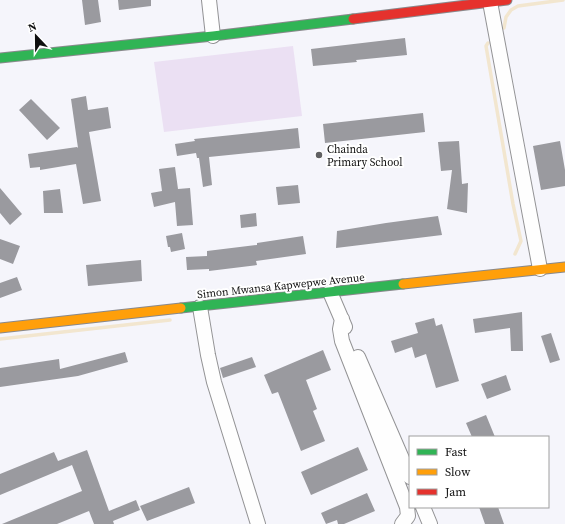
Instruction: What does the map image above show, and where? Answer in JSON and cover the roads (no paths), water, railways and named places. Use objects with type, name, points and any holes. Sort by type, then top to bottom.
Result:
[{"type":"main road","points":[[0,58],[213,36],[447,4],[507,0]]},
{"type":"main road","name":"Simon Mwansa Kapwepwe Avenue","points":[[0,328],[565,267]]},
{"type":"street","points":[[209,0],[213,36]]},
{"type":"street","points":[[490,2],[540,269]]},
{"type":"street","points":[[330,292],[409,475]]},
{"type":"street","points":[[200,307],[214,382],[258,524]]},
{"type":"street","points":[[342,319],[342,341],[407,507],[408,516],[402,524]]},
{"type":"street","points":[[423,508],[430,524]]},
{"type":"waterway","points":[[504,28],[506,17],[511,10],[518,6],[563,0]]},
{"type":"waterway","points":[[488,43],[486,46],[513,204],[521,241],[515,254]]},
{"type":"waterway","points":[[0,339],[170,320]]},
{"type":"place","name":"Chainda Primary School","points":[[319,155]]}]
